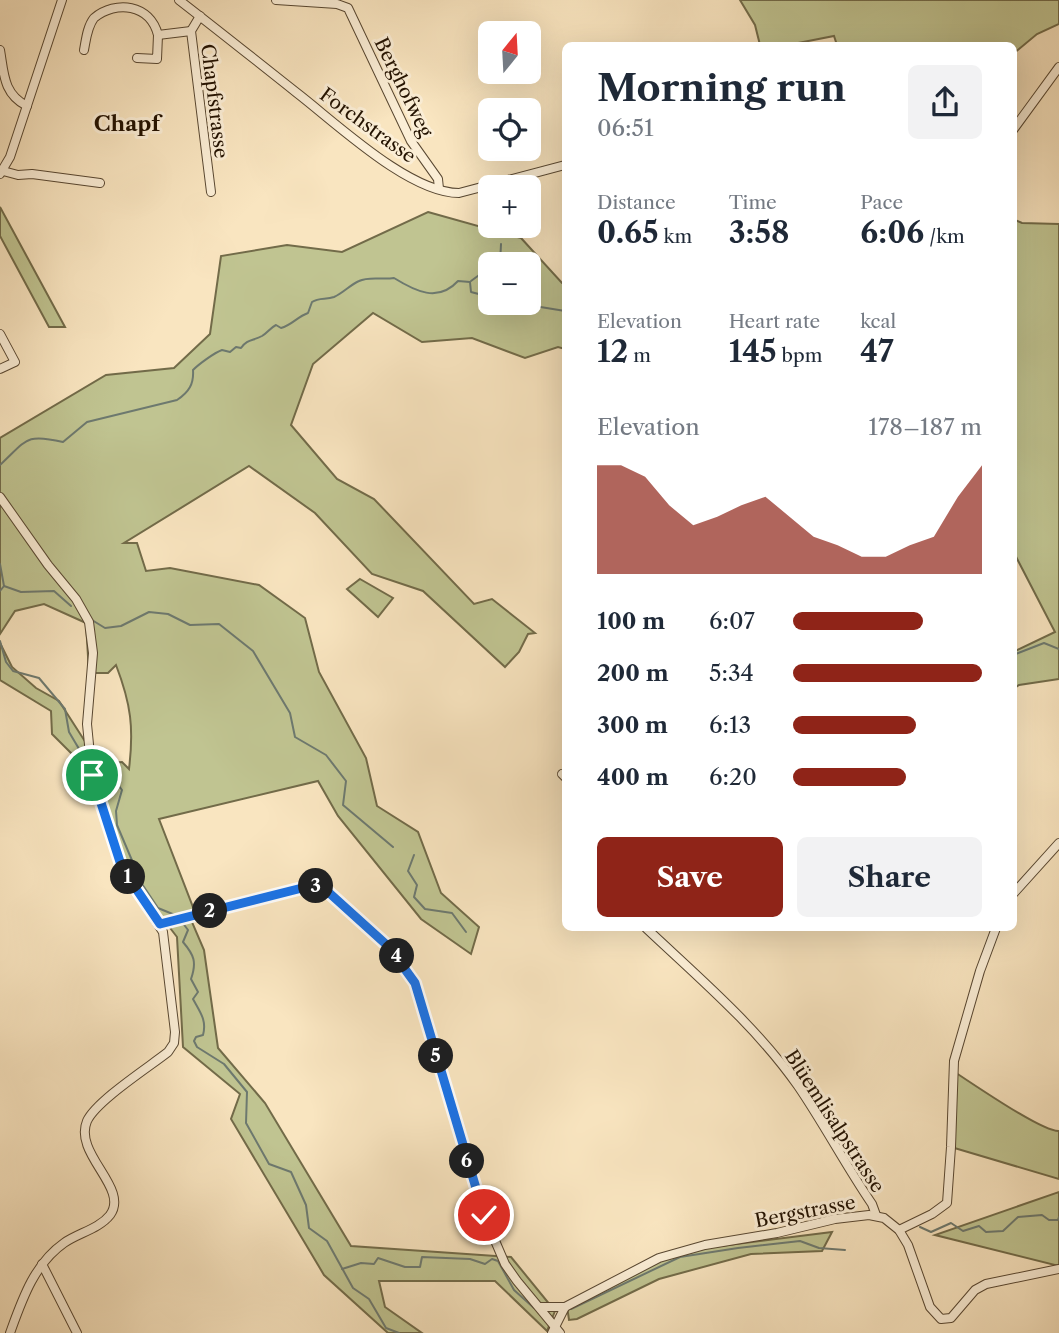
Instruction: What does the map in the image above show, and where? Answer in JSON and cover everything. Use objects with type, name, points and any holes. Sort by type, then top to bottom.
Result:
[{"type":"street","points":[[62,0],[10,157],[1,172],[100,183]]},
{"type":"street","name":"Forchstrasse","points":[[179,0],[192,4],[200,16],[383,161],[439,189],[453,193],[465,191],[562,166]]},
{"type":"street","name":"Berghofweg","points":[[276,0],[337,4],[348,8],[411,141],[438,179],[439,189]]},
{"type":"street","points":[[84,50],[95,16],[106,7],[118,3],[132,4],[145,11],[153,20],[158,35],[157,59],[137,58]]},
{"type":"street","name":"Chapfstrasse","points":[[200,16],[191,31],[211,192]]},
{"type":"street","points":[[158,35],[191,31]]},
{"type":"street","points":[[0,50],[5,85],[9,94],[27,106]]},
{"type":"street","points":[[1017,125],[1059,67]]},
{"type":"street","points":[[0,334],[15,362],[0,369]]},
{"type":"street","points":[[0,497],[48,565],[76,599],[89,622],[93,653],[88,712],[91,768],[122,868],[160,924],[166,942],[175,1032],[174,1042],[168,1052],[100,1105],[88,1119],[84,1133],[86,1147],[111,1188],[114,1199],[112,1211],[101,1223],[63,1244],[42,1264],[23,1297],[10,1333]]},
{"type":"street","points":[[1017,890],[1059,843]]},
{"type":"street","points":[[160,924],[319,886],[341,902],[389,947],[415,983],[484,1215],[505,1264],[556,1331]]},
{"type":"street","name":"Blüemlisalpstrasse","points":[[649,931],[718,994],[798,1086],[872,1204],[876,1215]]},
{"type":"street","points":[[995,931],[980,971],[954,1061],[947,1203],[932,1214],[899,1230],[908,1245],[930,1307],[941,1318],[951,1318],[975,1290],[986,1283],[1059,1269]]},
{"type":"street","name":"Bergstrasse","points":[[565,1307],[659,1258],[705,1245],[777,1233],[835,1219],[876,1215],[893,1223],[899,1230]]},
{"type":"street","points":[[42,1264],[78,1333]]},
{"type":"street","points":[[540,1307],[565,1307],[556,1331]]},
{"type":"green space","points":[[740,0],[1059,0],[1059,24],[1037,34],[1017,51],[1017,42],[836,42],[834,36],[803,42],[759,42],[755,25]]},
{"type":"green space","points":[[0,207],[65,327],[49,327],[0,236]]},
{"type":"green space","points":[[428,212],[478,226],[478,238],[521,238],[534,252],[478,252],[478,315],[541,315],[541,260],[562,283],[562,348],[558,347],[525,358],[472,338],[422,342],[373,313],[313,364],[291,425],[337,479],[374,499],[474,604],[492,599],[535,633],[528,634],[519,652],[505,667],[423,591],[372,574],[315,513],[249,466],[124,543],[137,543],[146,571],[170,568],[259,585],[305,618],[319,672],[366,758],[377,806],[418,832],[441,893],[479,927],[471,954],[421,919],[338,816],[318,781],[159,819],[196,915],[187,918],[192,922],[204,950],[218,1048],[265,1103],[351,1246],[511,1257],[555,1311],[547,1331],[495,1281],[379,1281],[385,1307],[422,1333],[388,1333],[324,1275],[231,1119],[240,1094],[183,1047],[177,937],[134,881],[120,851],[105,799],[111,789],[101,764],[122,762],[129,769],[130,716],[116,665],[108,673],[89,673],[86,623],[44,604],[15,611],[0,634],[0,438],[106,375],[174,368],[210,334],[221,256],[287,245],[342,252]]},
{"type":"green space","points":[[1017,221],[1059,224],[1059,679],[1017,686],[1017,650],[1055,632],[1017,559]]},
{"type":"green space","points":[[360,579],[393,598],[378,617],[347,589]]},
{"type":"green space","points":[[0,643],[12,667],[36,688],[59,701],[88,746],[81,763],[52,734],[51,711],[0,680]]},
{"type":"green space","points":[[953,1071],[1023,1116],[1059,1131],[1059,1179],[951,1147]]},
{"type":"green space","points":[[1059,1192],[1059,1266],[935,1235]]},
{"type":"green space","points":[[832,1232],[822,1251],[751,1254],[659,1279],[577,1319],[569,1320],[567,1306],[637,1268],[696,1249]]},
{"type":"waterway","points":[[501,244],[501,252]]},
{"type":"waterway","points":[[471,281],[478,276]]},
{"type":"waterway","points":[[0,465],[27,441],[41,438],[63,442],[87,422],[177,400],[190,387],[193,370],[211,356],[222,350],[230,352],[236,347],[241,348],[276,325],[281,328],[288,325],[308,313],[312,302],[334,297],[363,280],[394,278],[426,293],[443,292],[458,281],[470,282],[471,292],[478,294]]},
{"type":"waterway","points":[[541,307],[562,311]]},
{"type":"waterway","points":[[0,564],[4,586],[0,591]]},
{"type":"waterway","points":[[4,586],[21,592],[54,591],[71,606]]},
{"type":"waterway","points":[[92,620],[105,628],[121,626],[149,612],[168,614],[190,625],[219,624],[253,651],[290,713],[295,737],[326,755],[346,781],[343,805],[393,847]]},
{"type":"waterway","points":[[0,641],[6,662],[13,671],[39,678],[65,709],[69,732],[88,761]]},
{"type":"waterway","points":[[1017,653],[1044,643],[1059,649]]},
{"type":"waterway","points":[[93,763],[110,774],[122,790],[116,811],[117,825],[142,884],[158,908],[175,915]]},
{"type":"waterway","points":[[414,855],[408,871],[417,885],[414,897],[425,909],[452,913],[466,932]]},
{"type":"waterway","points":[[182,922],[188,930],[183,942],[194,963],[191,979],[198,992],[193,999],[204,1025],[203,1035],[196,1037],[194,1041],[197,1047],[224,1064],[247,1092],[246,1123],[269,1164],[291,1172],[306,1205],[309,1228],[327,1241],[353,1288],[369,1299],[386,1328],[399,1333]]},
{"type":"waterway","points":[[920,1227],[931,1232],[951,1223],[963,1231],[979,1226],[986,1232],[1003,1231],[1018,1217],[1042,1215],[1049,1220],[1058,1220],[1059,1217]]},
{"type":"waterway","points":[[571,1309],[680,1257],[800,1241],[819,1248],[845,1250]]},
{"type":"waterway","points":[[342,1269],[361,1263],[374,1264],[378,1258],[405,1267],[420,1267],[422,1257],[470,1259],[485,1264],[492,1259],[498,1261],[514,1290],[534,1308]]},
{"type":"district","name":"Chapf","points":[[127,124]]},
{"type":"route","points":[[92,775],[122,868],[160,924],[319,886],[341,902],[398,957],[415,983],[484,1215]]}]
